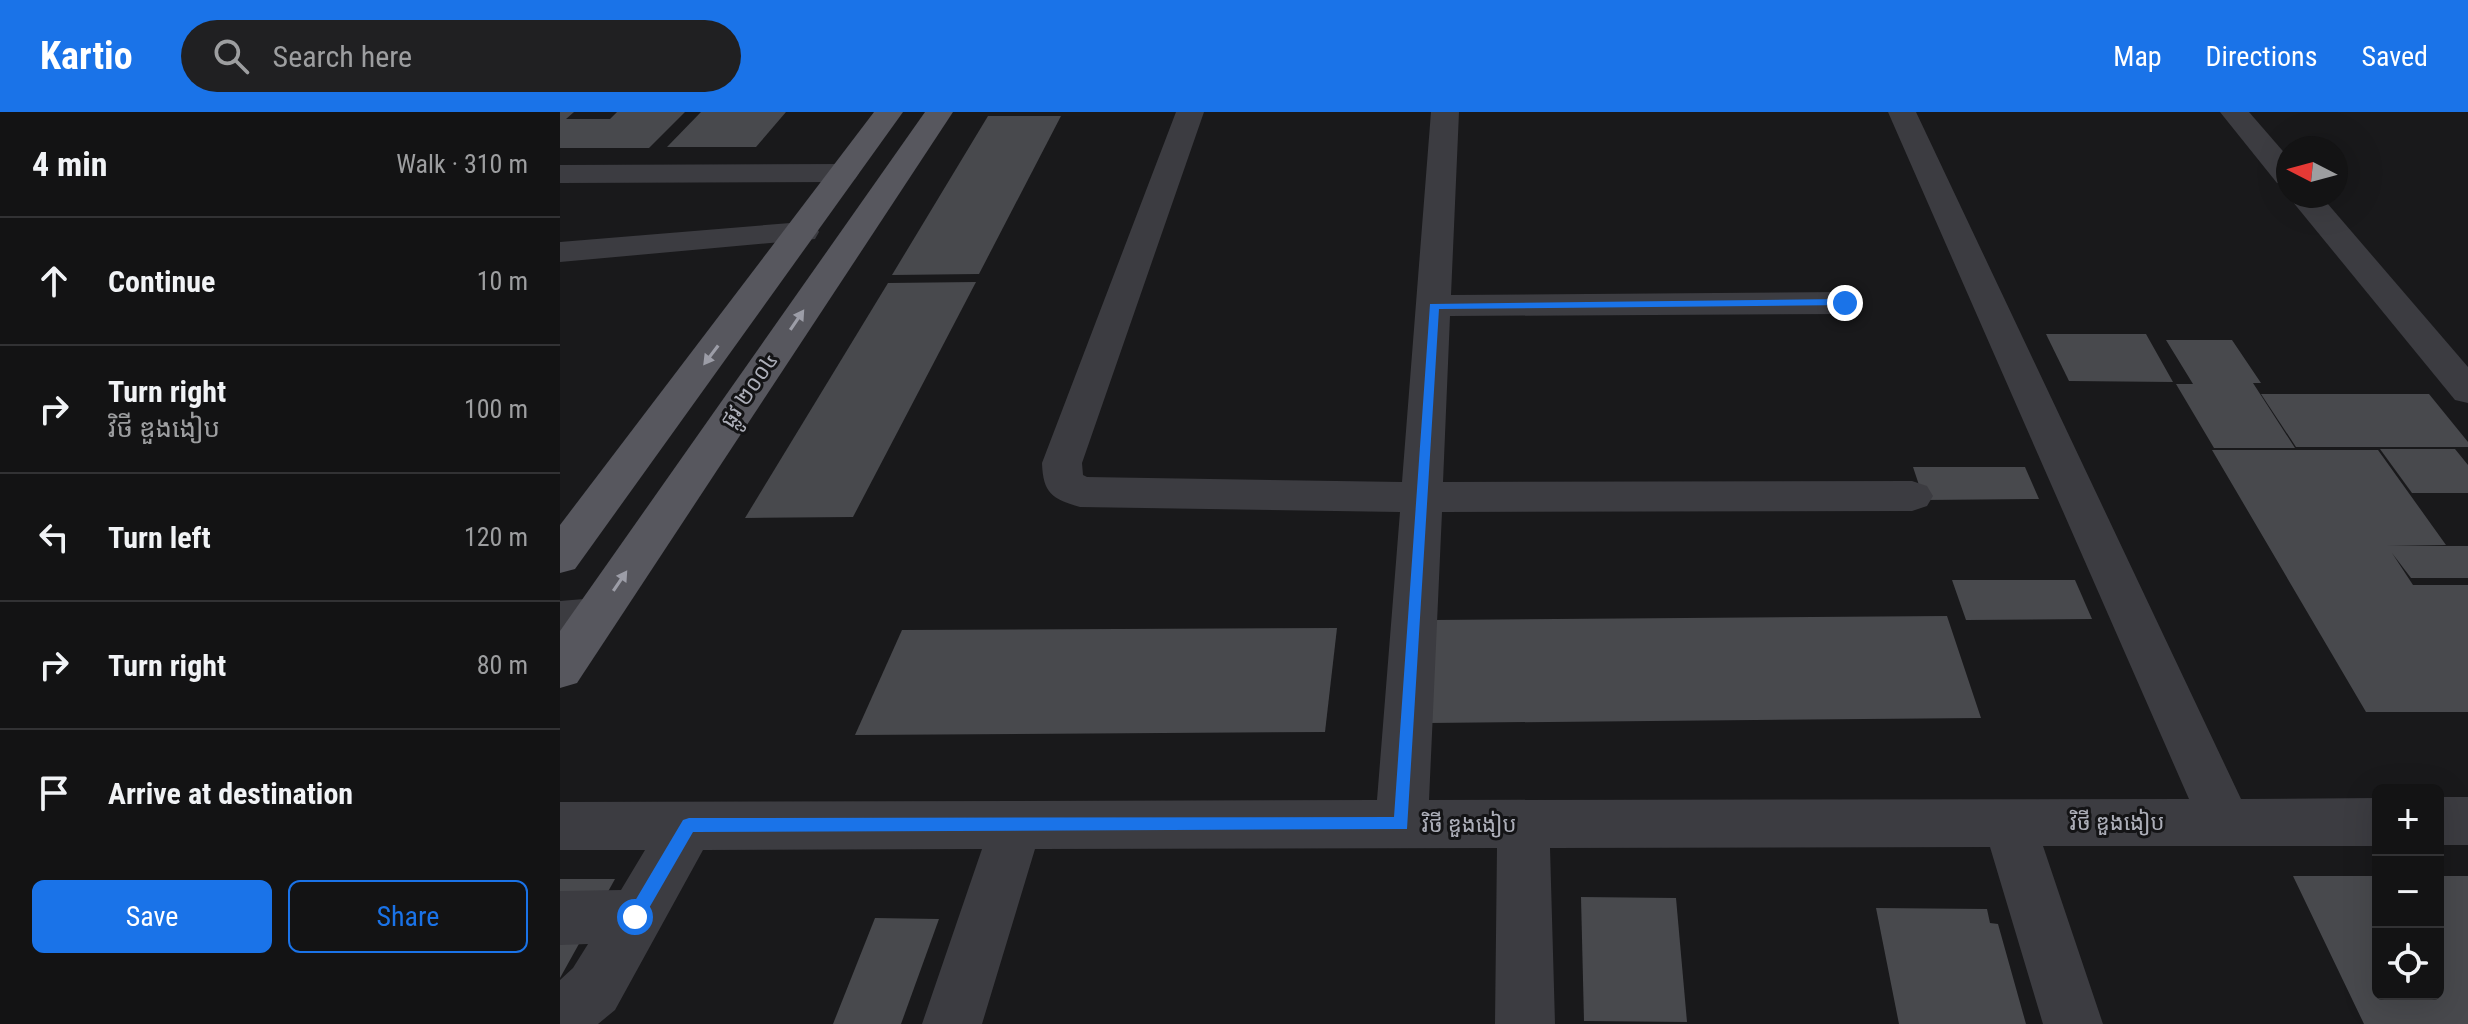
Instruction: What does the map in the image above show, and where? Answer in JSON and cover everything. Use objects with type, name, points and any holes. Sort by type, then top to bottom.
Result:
[{"type":"main road","points":[[560,557],[889,112]]},
{"type":"main road","name":"ផ្លូវ ២០០៤","points":[[560,669],[578,617],[939,112]]},
{"type":"street","points":[[1190,112],[1062,463],[1063,482],[1080,492],[1422,497],[1912,496]]},
{"type":"street","points":[[1402,824],[1445,112]]},
{"type":"street","points":[[1902,112],[2226,822]]},
{"type":"street","points":[[2234,112],[2276,162]]},
{"type":"street","points":[[560,174],[844,173]]},
{"type":"street","points":[[2314,208],[2468,391]]},
{"type":"street","points":[[560,252],[803,232]]},
{"type":"street","points":[[1434,306],[1845,303]]},
{"type":"street","points":[[2444,821],[2468,821]]},
{"type":"street","points":[[2009,822],[2073,1024]]},
{"type":"street","name":"វិថី ឌួងងៀប","points":[[560,826],[2372,822]]},
{"type":"street","points":[[1523,824],[1525,1024]]},
{"type":"street","points":[[560,1018],[594,989],[689,825]]},
{"type":"street","points":[[952,1024],[1016,825]]},
{"type":"street","points":[[560,918],[635,917]]},
{"type":"building","points":[[560,112],[574,112],[566,119],[610,119],[617,112],[685,112],[649,148],[560,148]]},
{"type":"building","points":[[701,112],[786,112],[756,147],[667,147]]},
{"type":"building","points":[[988,116],[1061,116],[979,274],[892,275]]},
{"type":"building","points":[[976,282],[853,517],[745,518],[888,283]]},
{"type":"building","points":[[2046,334],[2146,334],[2173,382],[2069,381]]},
{"type":"building","points":[[2166,340],[2232,340],[2261,383],[2253,383],[2295,448],[2214,448],[2176,384],[2193,384]]},
{"type":"building","points":[[2261,394],[2429,394],[2468,442],[2468,447],[2296,447]]},
{"type":"building","points":[[2380,449],[2455,449],[2468,465],[2468,493],[2412,493]]},
{"type":"building","points":[[2212,450],[2378,450],[2446,545],[2387,546],[2468,546],[2468,578],[2411,578],[2392,553],[2413,585],[2468,585],[2468,712],[2366,712]]},
{"type":"building","points":[[1913,467],[2025,467],[2039,499],[1924,500]]},
{"type":"building","points":[[1952,580],[2075,580],[2092,619],[1966,620]]},
{"type":"building","points":[[1947,616],[1981,718],[1428,723],[1433,620]]},
{"type":"building","points":[[1337,628],[1325,732],[855,735],[902,630]]},
{"type":"building","points":[[2293,876],[2372,876],[2372,1000],[2444,1000],[2444,876],[2468,876],[2468,1024],[2364,1024]]},
{"type":"building","points":[[560,879],[615,879],[560,978]]},
{"type":"building","points":[[1581,897],[1676,898],[1687,1022],[1584,1021]]},
{"type":"building","points":[[1876,908],[1987,909],[1990,923],[1998,924],[2026,1024],[1899,1024]]},
{"type":"building","points":[[875,918],[939,919],[901,1024],[833,1024]]},
{"type":"route","points":[[635,917],[689,825],[1402,824],[1434,306],[1845,303]]}]
